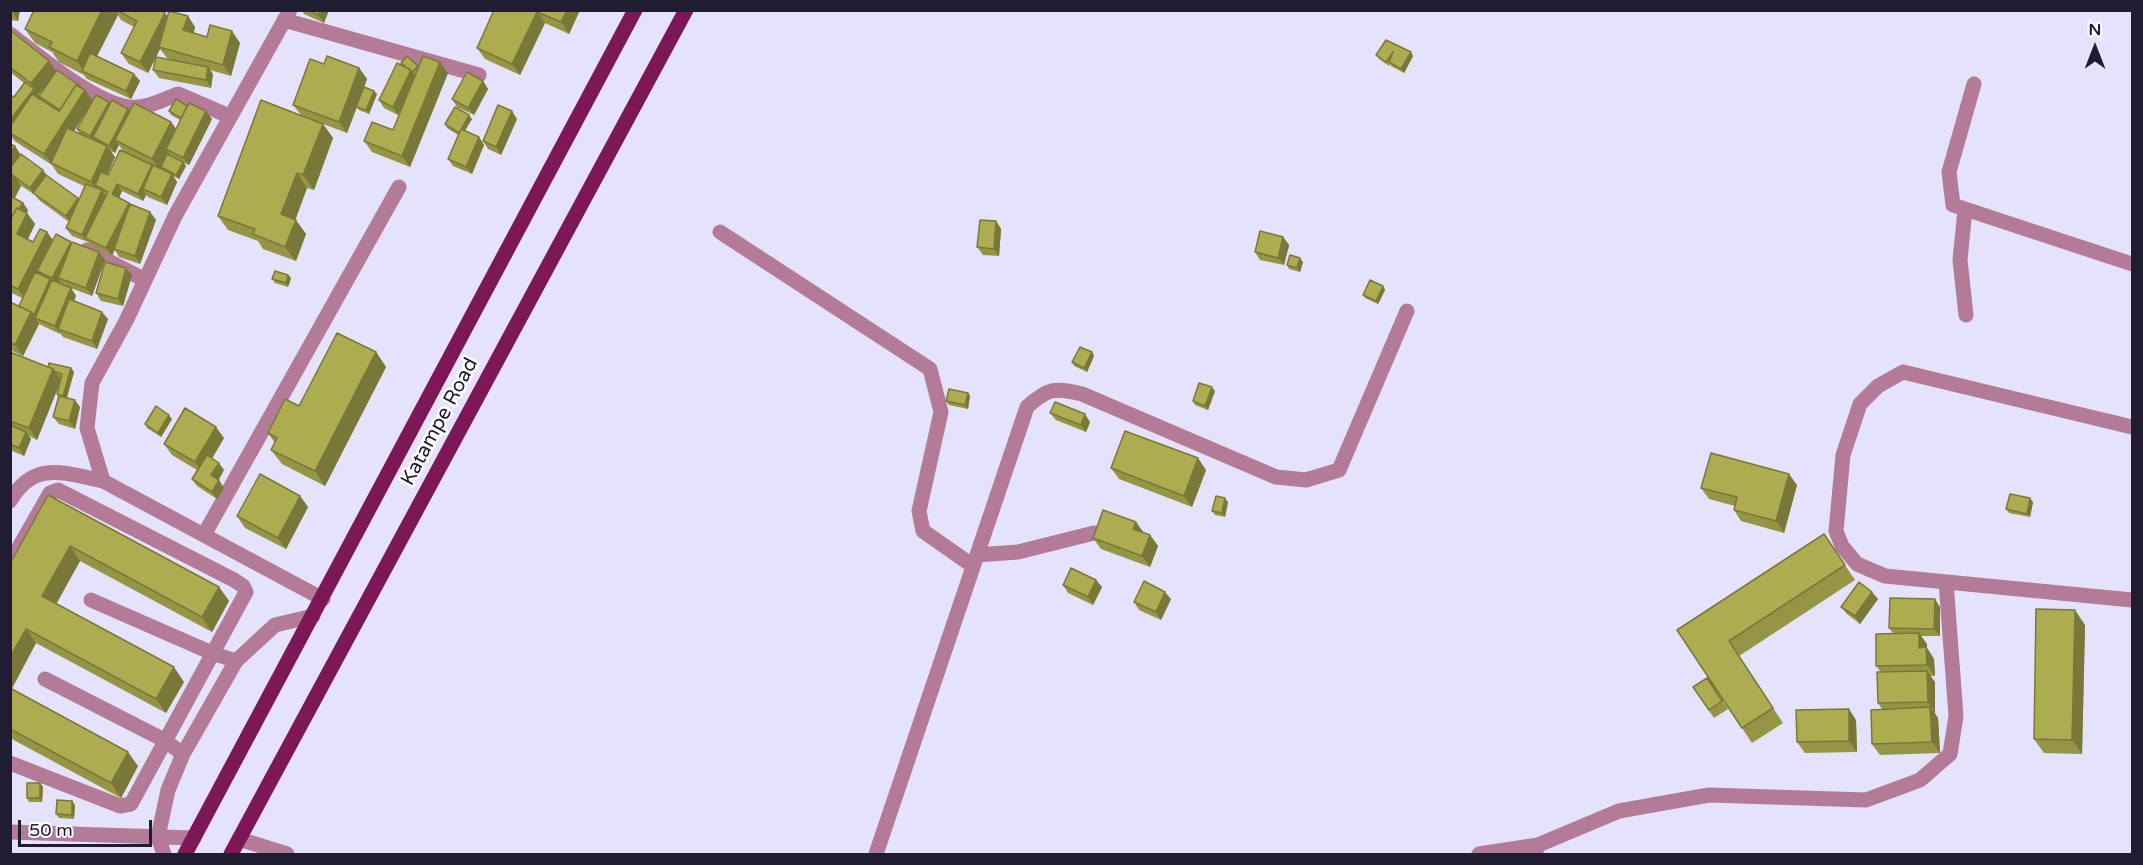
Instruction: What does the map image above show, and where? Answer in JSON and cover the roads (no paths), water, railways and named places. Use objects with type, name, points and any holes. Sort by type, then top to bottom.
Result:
[{"type":"main road","name":"Katampe Road","points":[[184,855],[323,599],[635,10]]},
{"type":"main road","name":"Katampe Road","points":[[231,855],[686,10]]},
{"type":"street","points":[[103,481],[87,428],[92,384],[176,216],[229,116],[287,15],[479,75]]},
{"type":"street","points":[[10,34],[72,80],[128,107],[147,107],[178,94],[229,116]]},
{"type":"street","points":[[1974,84],[1949,172],[1953,206],[2133,264]]},
{"type":"street","points":[[205,533],[399,187]]},
{"type":"street","points":[[1965,210],[1960,260],[1966,315]]},
{"type":"street","points":[[720,232],[930,369],[941,412],[920,511],[923,531],[975,560],[1094,533]]},
{"type":"street","points":[[74,243],[145,280]]},
{"type":"street","points":[[876,855],[1027,407],[1043,393],[1060,388],[1082,394],[1276,477],[1306,480],[1339,470],[1350,450],[1407,310]]},
{"type":"street","points":[[2133,427],[1903,372],[1878,386],[1860,404],[1843,455],[1836,531],[1842,546],[1857,564],[1885,576],[2133,600]]},
{"type":"street","points":[[10,501],[18,487],[36,474],[63,473],[103,481],[205,533],[323,599]]},
{"type":"street","points":[[10,563],[50,493],[64,491],[243,586],[246,592],[131,804],[120,806],[10,763]]},
{"type":"street","points":[[1479,855],[1537,850],[1618,811],[1709,795],[1866,800],[1920,780],[1950,754],[1956,716],[1946,582]]},
{"type":"street","points":[[91,600],[212,653],[237,661]]},
{"type":"street","points":[[164,855],[158,837],[168,790],[183,754],[237,661],[275,625],[313,616]]},
{"type":"street","points":[[45,679],[164,740],[183,754]]},
{"type":"street","points":[[10,832],[194,838]]},
{"type":"street","points":[[239,839],[287,855]]}]
